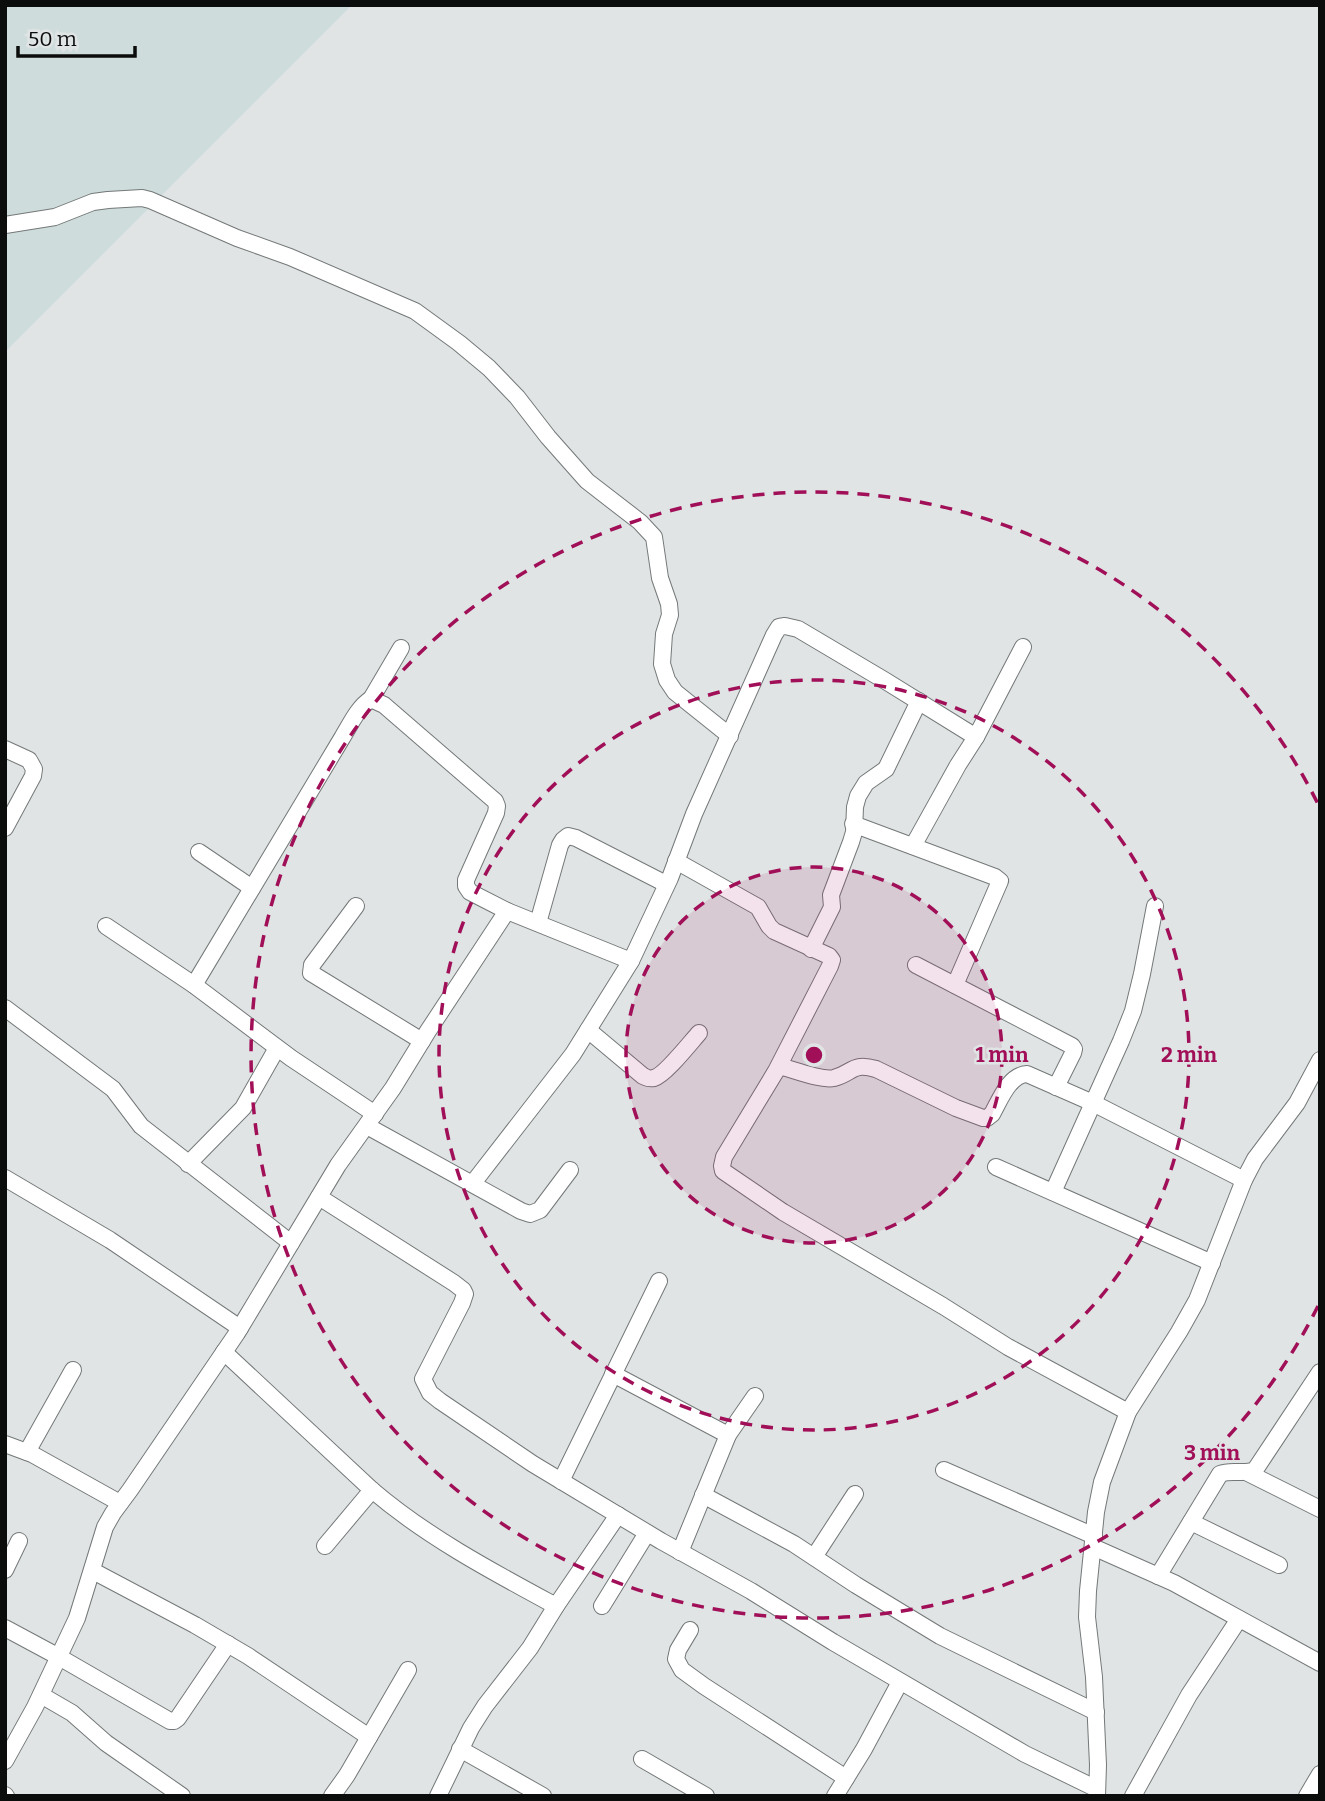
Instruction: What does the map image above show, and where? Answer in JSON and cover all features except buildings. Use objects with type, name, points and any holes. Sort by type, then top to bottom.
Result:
[{"type":"street","points":[[5,225],[55,217],[93,202],[142,198],[290,257],[424,317],[489,368],[517,397],[587,481],[640,522],[654,537],[660,578],[670,604],[662,664],[667,680],[675,692],[730,736]]},
{"type":"street","points":[[473,1183],[573,1054],[631,961],[779,627],[797,629],[976,737]]},
{"type":"street","points":[[913,846],[976,737],[1023,647]]},
{"type":"street","points":[[194,985],[359,710],[371,699],[401,648]]},
{"type":"street","points":[[371,699],[384,705],[495,801],[496,813],[466,880],[466,887],[470,892],[507,911],[631,961]]},
{"type":"street","points":[[811,949],[832,907],[832,891],[851,842],[855,807],[861,790],[866,783],[886,769],[919,701]]},
{"type":"street","points":[[5,750],[29,760],[34,769],[33,776],[5,828]]},
{"type":"street","points":[[853,824],[1000,881],[955,985]]},
{"type":"street","points":[[538,923],[560,845],[568,836],[666,884]]},
{"type":"street","points":[[199,852],[252,888]]},
{"type":"street","points":[[676,861],[758,907],[774,931],[829,956],[832,960],[779,1066],[724,1157],[723,1171],[783,1212],[1008,1347],[1128,1412]]},
{"type":"street","points":[[355,906],[312,965],[312,973],[422,1041]]},
{"type":"street","points":[[1053,1192],[1133,1011],[1156,906]]},
{"type":"street","points":[[5,1761],[41,1695],[77,1618],[105,1527],[225,1352],[318,1197],[507,911]]},
{"type":"street","points":[[106,926],[194,985],[371,1120],[521,1211],[530,1214],[540,1210],[570,1170]]},
{"type":"street","points":[[916,965],[1072,1046],[1073,1053],[1056,1087]]},
{"type":"street","points":[[5,1008],[113,1089],[141,1126],[291,1243]]},
{"type":"street","points":[[588,1030],[649,1079],[664,1071],[699,1033]]},
{"type":"street","points":[[188,1164],[243,1108],[277,1048]]},
{"type":"street","points":[[318,1197],[463,1290],[465,1294],[462,1303],[423,1379],[426,1387],[440,1401],[533,1464],[618,1516],[751,1591],[900,1682],[1097,1792],[1096,1712],[1087,1617],[1093,1541],[1102,1482],[1128,1412],[1197,1300],[1244,1180],[1255,1159],[1297,1102],[1320,1060]]},
{"type":"street","points":[[779,1066],[825,1078],[833,1078],[857,1067],[876,1069],[956,1108],[983,1118],[992,1114],[1013,1080],[1020,1074],[1027,1074],[1093,1103],[1244,1180]]},
{"type":"street","points":[[996,1167],[1212,1263]]},
{"type":"street","points":[[5,1178],[110,1241],[240,1328]]},
{"type":"street","points":[[561,1481],[659,1280]]},
{"type":"street","points":[[225,1352],[397,1511],[489,1570],[556,1606]]},
{"type":"street","points":[[27,1452],[73,1370]]},
{"type":"street","points":[[1248,1473],[1255,1470],[1320,1372]]},
{"type":"street","points":[[613,1374],[728,1435]]},
{"type":"street","points":[[680,1552],[728,1435],[755,1396]]},
{"type":"street","points":[[5,1444],[27,1452],[120,1503]]},
{"type":"street","points":[[944,1470],[1093,1541],[1320,1663]]},
{"type":"street","points":[[1158,1576],[1220,1474],[1227,1471],[1248,1473],[1320,1509]]},
{"type":"street","points":[[325,1546],[372,1490]]},
{"type":"street","points":[[814,1557],[855,1494]]},
{"type":"street","points":[[703,1495],[794,1544],[940,1636],[1096,1712]]},
{"type":"street","points":[[438,1796],[460,1749],[485,1706],[530,1648],[618,1516]]},
{"type":"street","points":[[1191,1522],[1279,1564]]},
{"type":"street","points":[[602,1606],[647,1533]]},
{"type":"street","points":[[5,1570],[19,1541]]},
{"type":"street","points":[[93,1571],[228,1644],[369,1737]]},
{"type":"street","points":[[1133,1796],[1189,1695],[1239,1619]]},
{"type":"street","points":[[5,1628],[170,1721],[178,1718],[228,1644]]},
{"type":"street","points":[[690,1630],[678,1650],[676,1659],[682,1670],[844,1789],[900,1682]]},
{"type":"street","points":[[332,1796],[408,1670]]},
{"type":"street","points":[[41,1695],[72,1713],[160,1789],[182,1796]]},
{"type":"street","points":[[460,1749],[543,1796]]},
{"type":"street","points":[[642,1759],[706,1796]]},
{"type":"street","points":[[1307,1796],[1320,1774]]},
{"type":"shaded area","points":[[5,5],[352,5],[5,352]]}]
